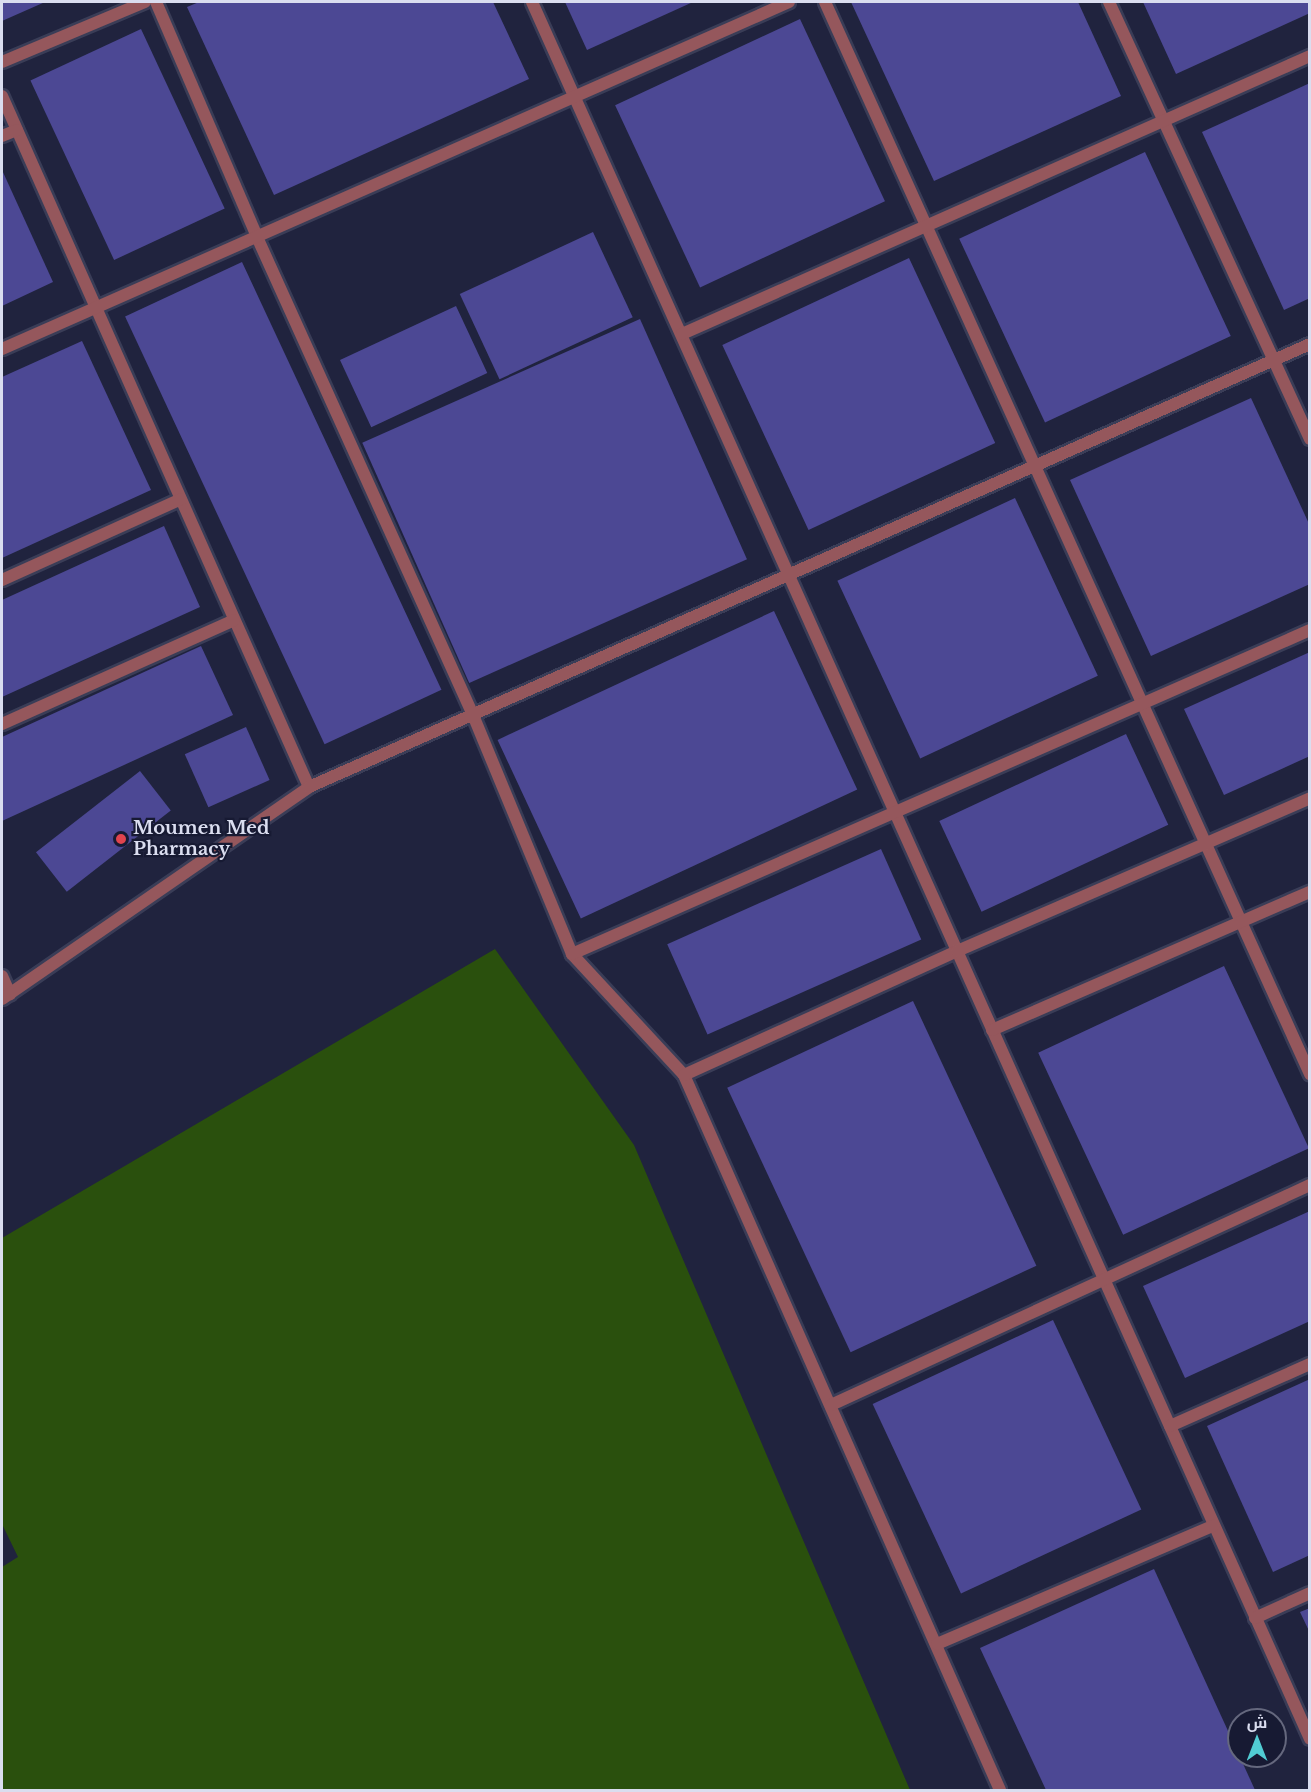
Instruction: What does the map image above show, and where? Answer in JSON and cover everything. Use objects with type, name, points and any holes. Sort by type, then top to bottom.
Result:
[{"type":"street","points":[[2,62],[146,2]]},
{"type":"street","points":[[156,2],[257,237],[473,715],[572,954],[684,1075],[1000,1791]]},
{"type":"street","points":[[532,2],[1310,1739]]},
{"type":"street","points":[[2,349],[95,306],[789,2]]},
{"type":"street","points":[[825,2],[1310,1074]]},
{"type":"street","points":[[1109,2],[1310,439]]},
{"type":"street","points":[[682,334],[1310,56]]},
{"type":"street","points":[[2,96],[309,788]]},
{"type":"street","points":[[2,136],[17,130]]},
{"type":"street","points":[[2,976],[6,996],[309,788],[1310,344]]},
{"type":"street","points":[[2,580],[181,499]]},
{"type":"street","points":[[2,724],[234,620]]},
{"type":"street","points":[[572,954],[896,815],[1310,630]]},
{"type":"street","points":[[684,1075],[957,951],[1310,798]]},
{"type":"street","points":[[992,1030],[1239,919],[1310,892]]},
{"type":"street","points":[[831,1405],[1310,1185]]},
{"type":"street","points":[[1170,1426],[1310,1364]]},
{"type":"street","points":[[937,1644],[1214,1525]]},
{"type":"street","points":[[1255,1618],[1310,1593]]},
{"type":"green space","points":[[495,949],[634,1145],[910,1790],[2,1790],[2,1567],[18,1557],[2,1524],[2,1238]]},
{"type":"building","points":[[2,2],[45,2],[2,21]]},
{"type":"building","points":[[199,2],[493,2],[529,79],[274,195],[187,7]]},
{"type":"building","points":[[565,2],[693,2],[587,50]]},
{"type":"building","points":[[851,2],[1078,2],[1121,96],[934,181]]},
{"type":"building","points":[[1143,2],[1310,2],[1310,13],[1176,74]]},
{"type":"building","points":[[800,19],[885,201],[700,287],[615,105]]},
{"type":"building","points":[[141,29],[225,208],[114,260],[30,81]]},
{"type":"building","points":[[1310,83],[1310,298],[1284,310],[1202,132]]},
{"type":"building","points":[[1145,152],[1231,336],[1045,423],[959,239]]},
{"type":"building","points":[[2,170],[53,282],[2,306]]},
{"type":"building","points":[[593,232],[633,317],[499,379],[460,294]]},
{"type":"building","points":[[909,258],[995,443],[809,530],[722,345]]},
{"type":"building","points":[[242,262],[441,690],[325,744],[125,317]]},
{"type":"building","points":[[456,306],[487,373],[371,427],[340,360]]},
{"type":"building","points":[[640,319],[747,559],[469,683],[362,443]]},
{"type":"building","points":[[82,341],[151,490],[2,558],[2,377]]},
{"type":"building","points":[[1251,398],[1310,526],[1310,584],[1151,656],[1070,480]]},
{"type":"building","points":[[1015,498],[1098,676],[920,758],[837,581]]},
{"type":"building","points":[[164,526],[200,607],[2,697],[2,600]]},
{"type":"building","points":[[774,611],[857,790],[581,918],[498,740]]},
{"type":"building","points":[[201,646],[233,715],[2,821],[2,737]]},
{"type":"building","points":[[1310,652],[1310,756],[1224,795],[1184,709]]},
{"type":"building","points":[[246,727],[270,780],[208,807],[185,754]]},
{"type":"building","points":[[1126,734],[1168,825],[982,912],[939,821]]},
{"type":"building","points":[[140,771],[171,810],[67,892],[36,852]]},
{"type":"building","points":[[881,849],[921,939],[707,1035],[667,944]]},
{"type":"building","points":[[1224,966],[1309,1148],[1123,1235],[1038,1053]]},
{"type":"building","points":[[913,1001],[1036,1266],[851,1352],[727,1088]]},
{"type":"building","points":[[1310,1211],[1310,1321],[1185,1378],[1143,1286]]},
{"type":"building","points":[[1053,1320],[1141,1509],[961,1594],[873,1404]]},
{"type":"building","points":[[1310,1379],[1310,1555],[1273,1572],[1207,1426]]},
{"type":"building","points":[[1154,1569],[1227,1729],[1227,1768],[1245,1768],[1255,1790],[1046,1790],[980,1648]]},
{"type":"building","points":[[1310,1608],[1310,1633],[1300,1612]]},
{"type":"place","name":"Moumen Med Pharmacy","points":[[121,839]]}]
